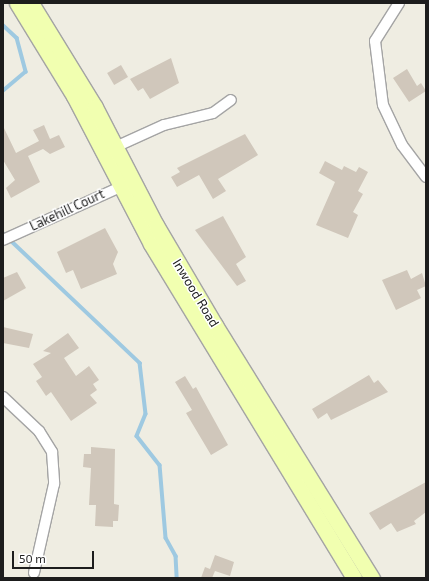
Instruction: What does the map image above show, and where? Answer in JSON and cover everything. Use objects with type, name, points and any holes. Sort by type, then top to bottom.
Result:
[{"type":"main road","name":"Inwood Road","points":[[17,3],[33,13],[110,150],[126,184],[210,329],[275,437],[354,578]]},
{"type":"main road","name":"Inwood Road","points":[[275,437],[372,578]]},
{"type":"street","points":[[399,3],[375,41],[383,105],[402,145],[426,178]]},
{"type":"street","points":[[110,150],[164,125],[213,113],[231,100]]},
{"type":"street","name":"Lakehill Court","points":[[3,240],[126,184]]},
{"type":"street","points":[[3,397],[39,431],[52,452],[54,484],[34,573]]},
{"type":"building","points":[[171,58],[179,83],[150,99],[143,88],[138,91],[130,79]]},
{"type":"building","points":[[121,65],[128,77],[114,85],[107,73]]},
{"type":"building","points":[[407,69],[417,86],[421,83],[426,91],[409,102],[393,78]]},
{"type":"building","points":[[44,125],[50,139],[59,135],[65,147],[50,154],[43,149],[28,156],[40,182],[11,198],[6,188],[15,180],[3,160],[3,126],[16,153],[39,141],[33,130]]},
{"type":"building","points":[[245,134],[258,155],[218,179],[226,191],[213,199],[199,175],[177,187],[171,177],[180,172],[177,168]]},
{"type":"building","points":[[325,161],[342,170],[344,166],[356,172],[359,167],[368,172],[358,191],[363,194],[353,212],[358,215],[348,238],[316,225],[335,182],[319,173]]},
{"type":"building","points":[[223,216],[246,257],[236,264],[246,281],[237,286],[195,230]]},
{"type":"building","points":[[105,228],[118,252],[113,264],[117,274],[81,289],[73,270],[66,273],[57,252]]},
{"type":"building","points":[[407,270],[411,279],[422,273],[426,286],[417,290],[421,298],[396,310],[382,280]]},
{"type":"building","points":[[17,272],[26,288],[3,301],[3,278]]},
{"type":"building","points":[[3,327],[33,334],[29,348],[3,343]]},
{"type":"building","points":[[68,333],[79,348],[64,358],[76,376],[89,366],[99,380],[93,384],[97,390],[90,395],[97,403],[71,421],[51,392],[46,396],[36,381],[42,377],[33,364],[51,353],[43,351]]},
{"type":"building","points":[[369,375],[374,383],[378,380],[388,392],[331,420],[327,413],[318,419],[312,409]]},
{"type":"building","points":[[185,376],[193,389],[196,387],[228,445],[211,455],[186,413],[192,410],[175,382]]},
{"type":"building","points":[[91,447],[115,449],[114,504],[119,505],[118,521],[113,521],[113,527],[95,526],[96,505],[89,505],[91,468],[83,467],[84,454],[91,454]]},
{"type":"building","points":[[426,482],[426,512],[414,521],[416,524],[397,532],[391,523],[380,530],[369,513]]},
{"type":"building","points":[[215,555],[234,562],[230,576],[215,571],[212,578],[201,578],[205,567],[210,569]]},
{"type":"waterway","points":[[3,25],[17,38],[26,72],[3,91]]},
{"type":"waterway","points":[[3,233],[140,363],[146,414],[137,436],[160,465],[166,538],[176,556],[177,578]]}]
